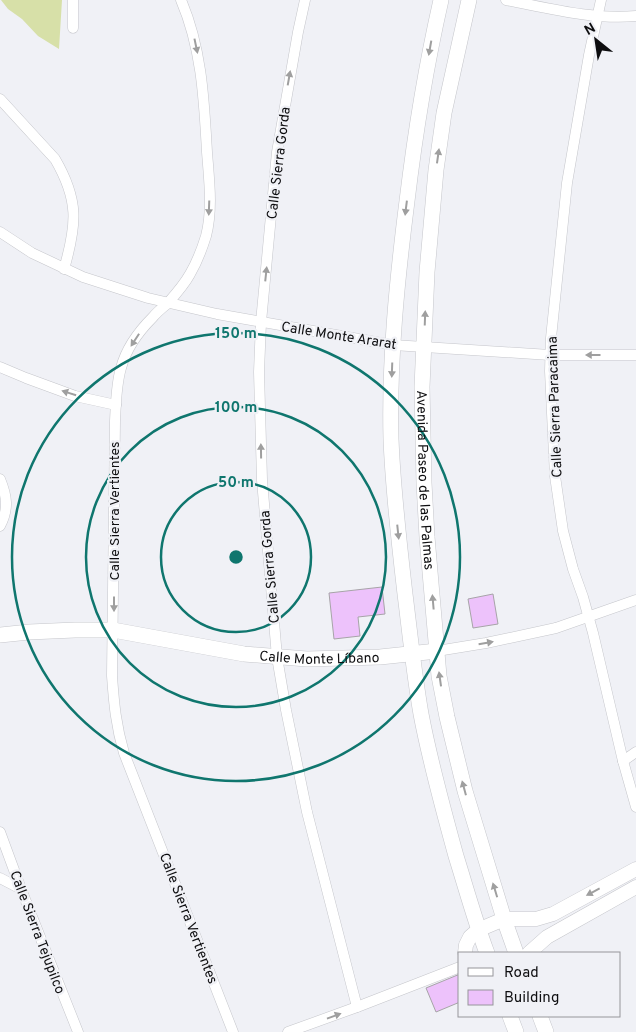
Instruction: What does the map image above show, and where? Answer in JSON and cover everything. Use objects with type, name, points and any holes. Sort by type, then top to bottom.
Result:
[{"type":"main road","name":"Avenida Paseo de las Palmas","points":[[441,0],[432,40],[414,146],[400,260],[393,345],[391,439],[398,534],[421,712],[440,798],[486,952]]},
{"type":"main road","name":"Avenida Paseo de las Palmas","points":[[469,0],[444,113],[436,170],[427,272],[422,387],[427,537],[439,676],[454,748],[464,791],[516,952]]},
{"type":"main road","name":"Calle Monte Líbano","points":[[0,635],[29,632],[114,630],[234,652],[316,659],[380,657],[437,651]]},
{"type":"main road","points":[[510,1017],[516,1032]]},
{"type":"main road","points":[[540,1017],[546,1032]]},
{"type":"street","points":[[73,0],[73,28]]},
{"type":"street","name":"Calle Sierra Vertientes","points":[[181,0],[192,28],[202,83],[209,212],[206,235],[199,256],[182,287],[136,337],[121,367],[117,386],[112,676],[120,739],[233,1032]]},
{"type":"street","name":"Calle Sierra Gorda","points":[[305,0],[296,40],[277,152],[261,322],[259,372],[262,480],[277,657],[286,710],[307,812],[357,1008]]},
{"type":"street","points":[[506,0],[598,16],[636,16]]},
{"type":"street","name":"Calle Sierra Paracaima","points":[[602,0],[578,117],[562,223],[550,355],[555,476],[563,531],[599,654],[623,761],[636,807]]},
{"type":"street","points":[[0,99],[54,159],[67,185],[73,204],[74,221],[71,243],[64,268]]},
{"type":"street","name":"Calle Monte Ararat","points":[[0,232],[32,253],[83,277],[167,304],[191,309],[393,345],[550,355],[636,356]]},
{"type":"street","points":[[0,367],[75,396],[116,405]]},
{"type":"street","points":[[0,479],[5,491],[6,504],[0,526]]},
{"type":"street","name":"Calle Monte Líbano","points":[[437,651],[556,628],[636,600]]},
{"type":"street","points":[[623,761],[636,752]]},
{"type":"street","name":"Calle Sierra Tejupilco","points":[[0,832],[78,1032]]},
{"type":"street","points":[[465,952],[470,937],[478,930],[504,919],[536,920],[553,914],[636,869]]},
{"type":"street","points":[[0,878],[21,889]]},
{"type":"street","points":[[530,952],[547,936],[636,887]]},
{"type":"street","points":[[288,1032],[357,1008],[458,968]]},
{"type":"green space","points":[[1,0],[62,0],[59,49],[38,36],[22,19],[8,9]]},
{"type":"building","points":[[382,587],[385,614],[358,617],[360,636],[334,639],[329,593]]},
{"type":"building","points":[[493,594],[498,624],[473,628],[468,599]]},
{"type":"building","points":[[458,975],[458,1003],[436,1012],[426,988]]}]
